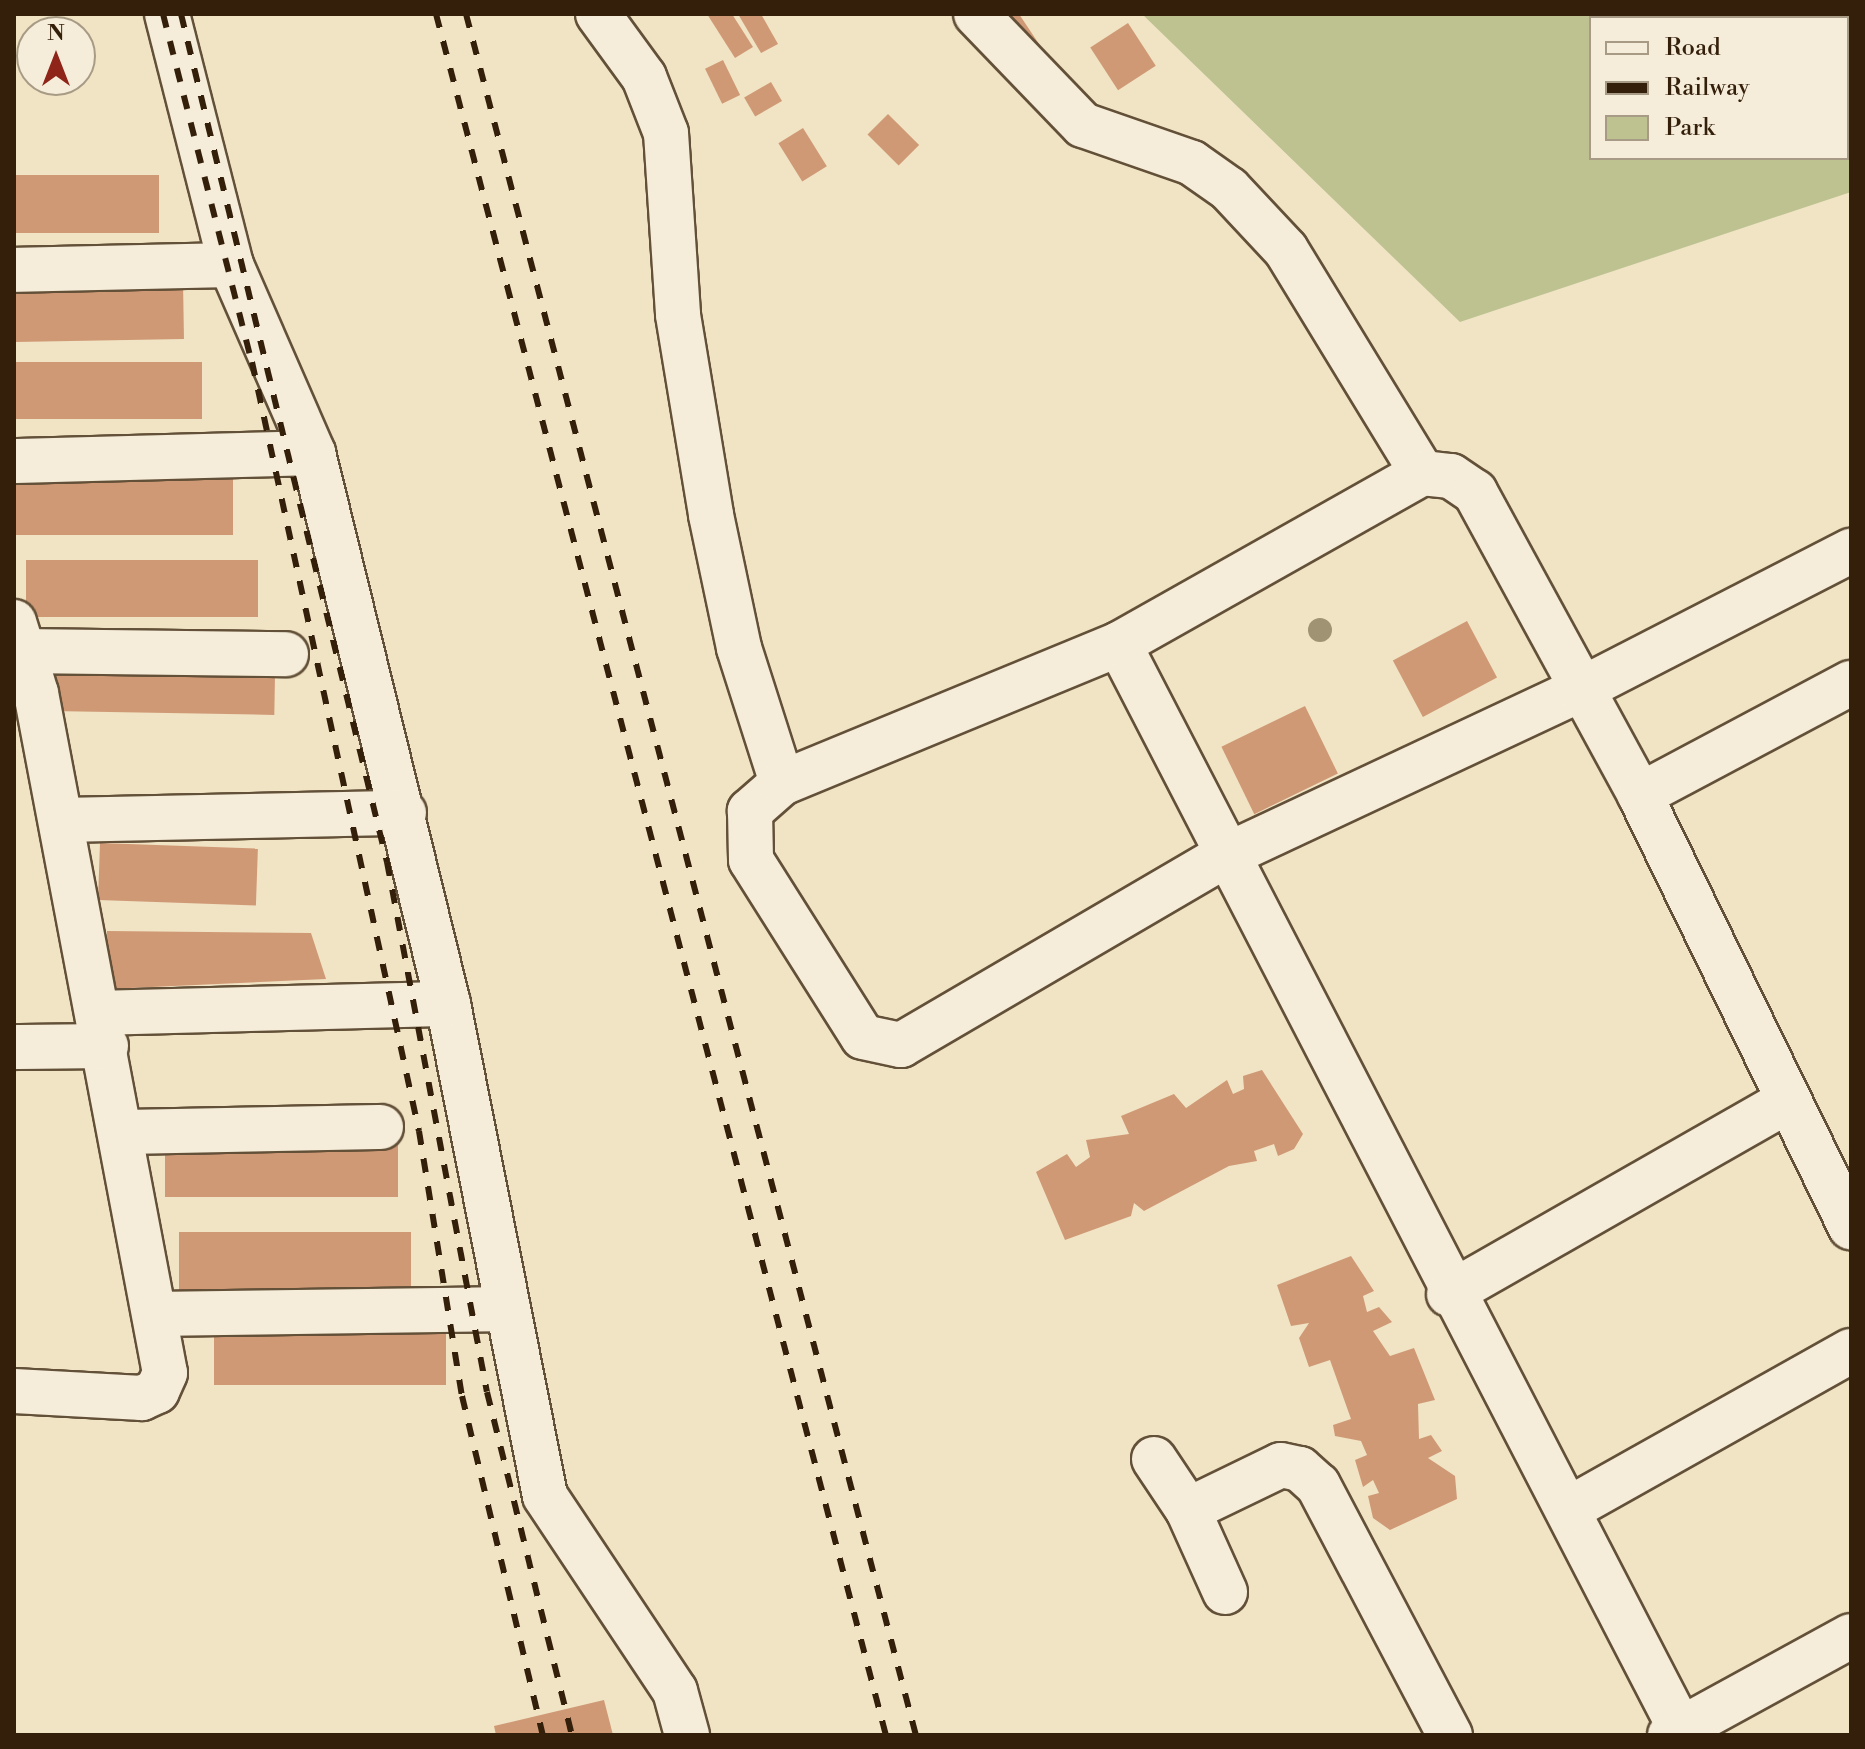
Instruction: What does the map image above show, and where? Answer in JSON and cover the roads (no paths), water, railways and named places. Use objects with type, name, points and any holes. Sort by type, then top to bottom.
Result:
[{"type":"street","points":[[167,14],[231,265],[313,453],[404,813],[448,1004],[545,1496],[675,1691],[687,1735]]},
{"type":"street","points":[[598,14],[644,77],[666,133],[678,315],[711,515],[739,648],[782,783]]},
{"type":"street","points":[[976,14],[1083,125],[1192,163],[1229,189],[1286,250],[1422,473]]},
{"type":"street","points":[[14,270],[231,265]]},
{"type":"street","points":[[14,461],[313,453]]},
{"type":"street","points":[[1851,551],[1580,690],[1225,856],[901,1045],[863,1037],[751,860],[750,811],[782,783],[1119,644],[1422,473],[1451,476],[1475,492],[1580,690],[1640,795],[1851,1227]]},
{"type":"street","points":[[14,1391],[142,1398],[157,1391],[165,1373],[61,820],[25,694],[18,637],[286,654]]},
{"type":"street","points":[[1119,644],[1449,1294],[1569,1509],[1675,1732],[1851,1636]]},
{"type":"street","points":[[1640,795],[1851,683]]},
{"type":"street","points":[[61,820],[404,813]]},
{"type":"street","points":[[14,1047],[102,1029],[448,1004]]},
{"type":"street","points":[[1449,1294],[1788,1101]]},
{"type":"street","points":[[122,1132],[381,1127]]},
{"type":"street","points":[[156,1314],[508,1309]]},
{"type":"street","points":[[1569,1509],[1851,1351]]},
{"type":"street","points":[[1154,1459],[1188,1510],[1225,1592]]},
{"type":"street","points":[[1188,1510],[1281,1465],[1300,1469],[1318,1485],[1450,1735]]},
{"type":"railway","points":[[163,14],[252,362],[419,1131],[462,1396],[543,1735]]},
{"type":"railway","points":[[181,14],[387,862],[487,1392],[572,1735]]},
{"type":"railway","points":[[436,14],[886,1735]]},
{"type":"railway","points":[[466,14],[916,1735]]}]
